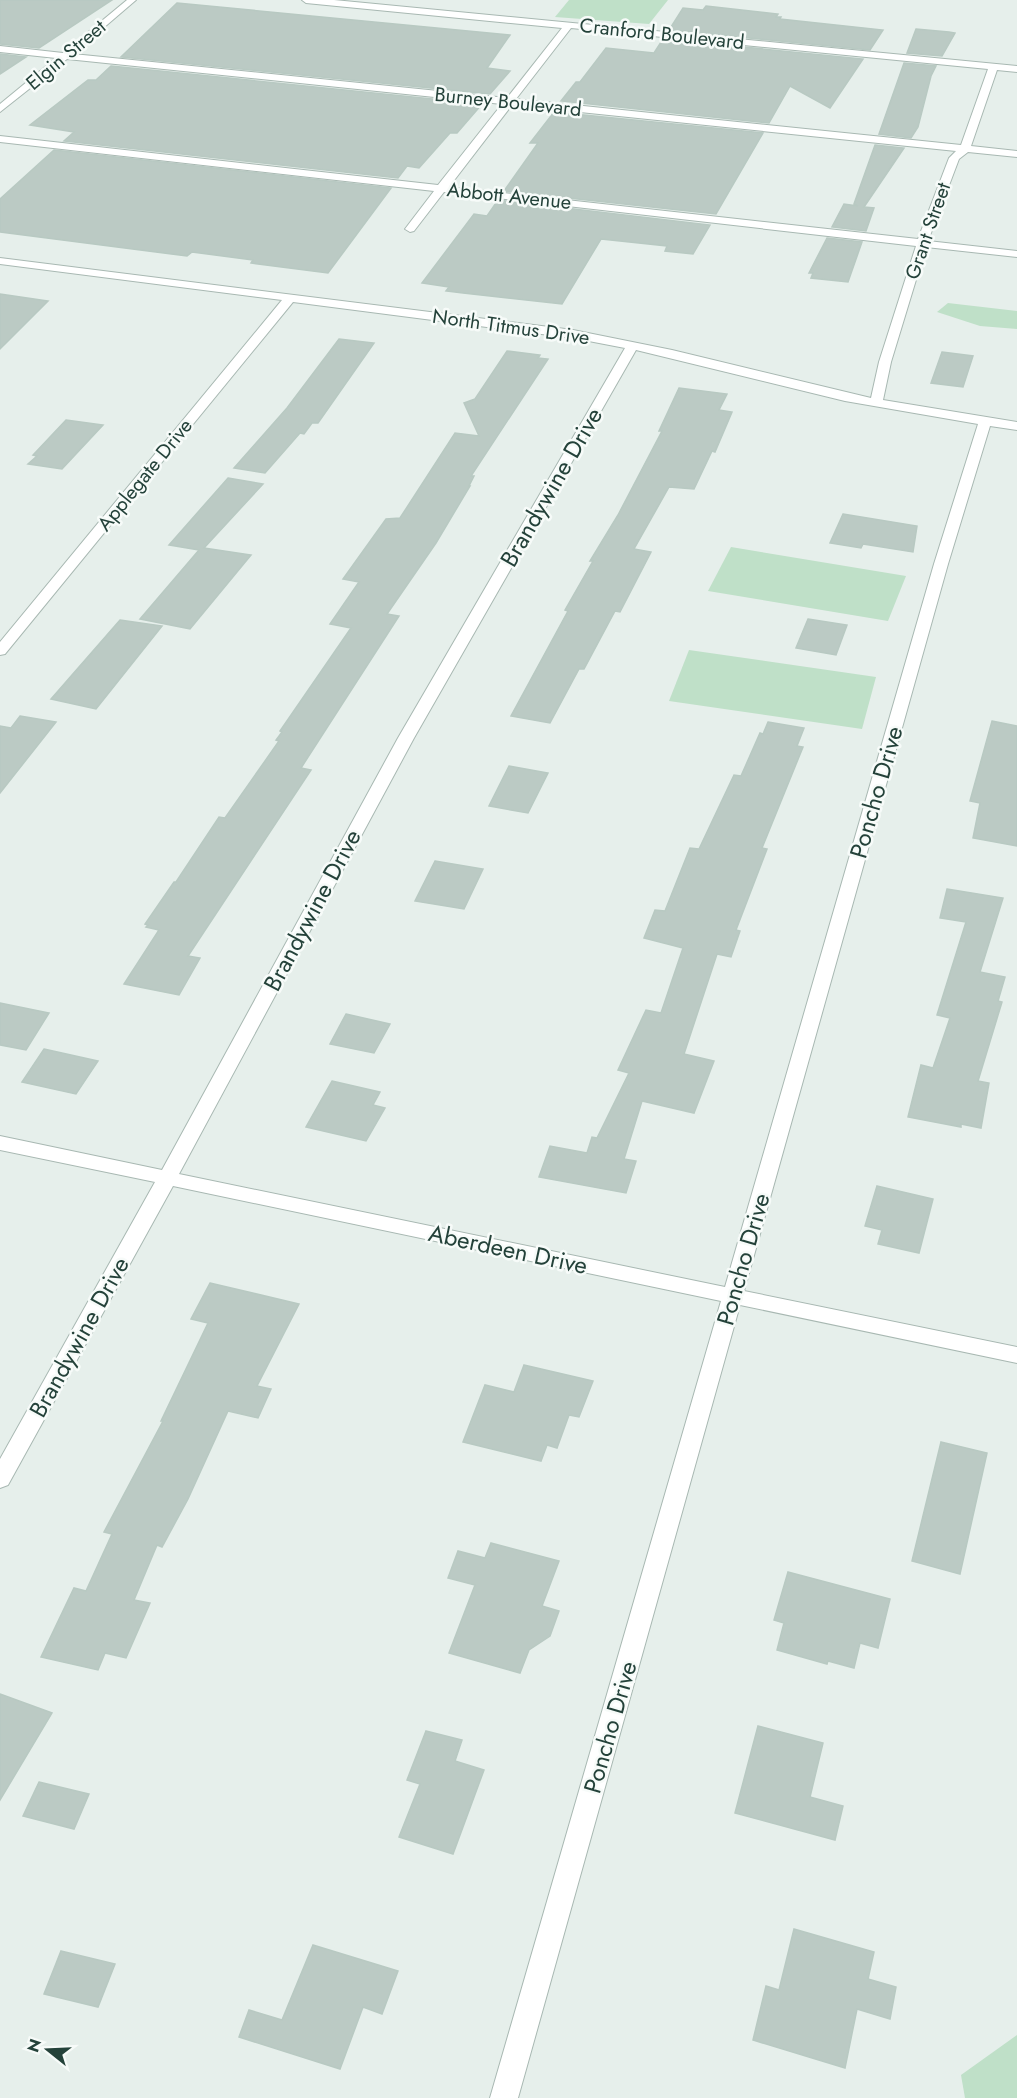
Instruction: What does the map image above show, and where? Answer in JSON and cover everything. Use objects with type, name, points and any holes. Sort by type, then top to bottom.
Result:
[{"type":"street","name":"Elgin Street","points":[[0,109],[132,0]]},
{"type":"street","name":"Cranford Boulevard","points":[[306,0],[1017,69]]},
{"type":"street","points":[[410,229],[444,189],[508,101],[569,25]]},
{"type":"street","name":"Burney Boulevard","points":[[0,49],[1017,154]]},
{"type":"street","name":"Grant Street","points":[[876,402],[885,362],[922,243],[954,158],[965,149],[994,66]]},
{"type":"street","name":"Abbott Avenue","points":[[0,139],[1017,254]]},
{"type":"street","name":"North Titmus Drive","points":[[0,261],[573,334],[816,390],[1017,426]]},
{"type":"street","name":"Applegate Drive","points":[[0,651],[290,298]]},
{"type":"street","name":"Brandywine Drive","points":[[0,1479],[167,1178],[406,738],[632,346]]},
{"type":"street","name":"Poncho Drive","points":[[504,2098],[938,576],[985,422]]},
{"type":"street","name":"Aberdeen Drive","points":[[0,1143],[1017,1355]]},
{"type":"green space","points":[[569,0],[668,0],[649,24],[555,17]]},
{"type":"green space","points":[[948,303],[1017,311],[1017,329],[980,326],[937,312]]},
{"type":"green space","points":[[731,547],[906,576],[888,621],[708,591]]},
{"type":"green space","points":[[689,650],[876,677],[862,729],[669,701]]},
{"type":"green space","points":[[1017,2035],[1017,2098],[965,2098],[961,2075]]},
{"type":"building","points":[[0,0],[112,0],[39,48],[0,44]]},
{"type":"building","points":[[177,3],[510,35],[487,68],[510,71],[490,94],[121,57]]},
{"type":"building","points":[[706,6],[778,14],[776,17],[781,17],[780,19],[883,30],[870,50],[669,30],[683,8],[703,10]]},
{"type":"building","points":[[916,29],[955,33],[942,56],[907,53]]},
{"type":"building","points":[[663,39],[863,59],[830,108],[790,86],[769,123],[561,101],[576,82],[580,82],[606,48],[654,53]]},
{"type":"building","points":[[0,54],[26,57],[0,74]]},
{"type":"building","points":[[904,63],[936,66],[931,76],[918,127],[911,138],[879,134]]},
{"type":"building","points":[[111,66],[482,104],[457,133],[450,133],[419,168],[407,166],[398,178],[64,141],[74,132],[30,125],[88,80],[96,80]]},
{"type":"building","points":[[554,112],[763,133],[716,214],[504,191],[538,143],[530,143]]},
{"type":"building","points":[[875,145],[904,148],[864,207],[874,208],[866,231],[832,227],[844,204],[858,206],[854,204]]},
{"type":"building","points":[[54,150],[391,188],[328,273],[251,263],[253,260],[192,252],[187,256],[0,232],[0,199]]},
{"type":"building","points":[[498,200],[710,225],[693,254],[665,251],[667,246],[601,239],[562,304],[446,291],[449,287],[422,283],[474,214],[487,216]]},
{"type":"building","points":[[827,238],[862,242],[848,282],[811,278],[813,273],[809,273]]},
{"type":"building","points":[[0,294],[48,301],[0,349]]},
{"type":"building","points":[[339,339],[374,343],[318,423],[312,423],[304,434],[300,433],[265,473],[234,468],[287,408]]},
{"type":"building","points":[[507,351],[540,355],[538,358],[548,359],[471,476],[474,476],[470,486],[436,543],[387,614],[399,616],[301,768],[311,770],[188,956],[200,958],[179,995],[124,984],[159,930],[146,927],[148,925],[145,924],[219,817],[225,818],[279,741],[276,740],[282,732],[280,731],[351,628],[330,624],[359,582],[343,579],[386,519],[400,518],[455,433],[479,436],[464,403],[475,399]]},
{"type":"building","points":[[942,352],[973,356],[963,387],[931,383]]},
{"type":"building","points":[[679,388],[727,394],[719,410],[732,412],[715,452],[712,451],[694,489],[669,487],[634,549],[651,552],[620,612],[615,611],[584,669],[579,669],[550,723],[511,716],[568,611],[565,610],[593,561],[590,561],[618,515],[662,431],[659,431]]},
{"type":"building","points":[[66,420],[103,425],[62,469],[28,464],[37,456],[33,455]]},
{"type":"building","points":[[228,478],[263,484],[204,548],[251,555],[190,629],[140,619],[199,550],[169,545]]},
{"type":"building","points":[[843,514],[917,526],[913,552],[863,544],[861,548],[830,543]]},
{"type":"building","points":[[808,619],[847,625],[836,655],[796,648]]},
{"type":"building","points":[[120,620],[162,626],[96,709],[51,699]]},
{"type":"building","points":[[20,716],[56,722],[0,793],[0,726],[11,728]]},
{"type":"building","points":[[992,721],[1017,726],[1017,846],[973,838],[980,803],[970,801]]},
{"type":"building","points":[[768,722],[804,728],[797,746],[803,747],[762,848],[767,849],[736,930],[740,931],[731,957],[717,954],[684,1054],[714,1061],[694,1113],[642,1101],[624,1159],[636,1161],[626,1193],[539,1177],[550,1146],[587,1153],[592,1137],[597,1138],[629,1073],[618,1070],[646,1010],[661,1013],[683,948],[644,938],[655,910],[665,911],[690,848],[699,849],[734,775],[741,776],[760,733],[763,734]]},
{"type":"building","points":[[509,766],[548,773],[528,813],[489,806]]},
{"type":"building","points":[[435,861],[483,869],[464,909],[415,901]]},
{"type":"building","points":[[947,889],[1003,898],[980,972],[1005,977],[998,1001],[1002,1002],[978,1081],[989,1083],[981,1128],[961,1124],[961,1127],[908,1117],[921,1065],[933,1068],[950,1018],[937,1015],[966,922],[940,918]]},
{"type":"building","points":[[0,1003],[49,1013],[26,1050],[0,1045]]},
{"type":"building","points":[[346,1014],[390,1024],[374,1053],[330,1044]]},
{"type":"building","points":[[44,1049],[98,1061],[76,1094],[22,1082]]},
{"type":"building","points":[[332,1081],[380,1092],[373,1105],[385,1108],[366,1141],[306,1127]]},
{"type":"building","points":[[877,1186],[933,1199],[919,1253],[878,1244],[882,1230],[865,1226]]},
{"type":"building","points":[[210,1283],[299,1304],[257,1386],[271,1389],[258,1418],[228,1411],[188,1499],[162,1547],[157,1545],[134,1600],[150,1603],[126,1658],[105,1653],[98,1670],[41,1657],[74,1588],[86,1591],[112,1534],[104,1532],[163,1421],[161,1421],[208,1323],[191,1319]]},
{"type":"building","points":[[524,1365],[593,1381],[579,1417],[569,1415],[557,1448],[547,1445],[541,1461],[463,1442],[485,1385],[514,1392]]},
{"type":"building","points":[[941,1442],[987,1453],[960,1574],[912,1561]]},
{"type":"building","points":[[491,1543],[559,1561],[542,1606],[559,1611],[550,1636],[529,1650],[520,1673],[449,1653],[475,1585],[448,1578],[458,1551],[485,1558]]},
{"type":"building","points":[[788,1572],[890,1599],[878,1648],[860,1643],[854,1668],[828,1661],[827,1664],[777,1650],[784,1623],[774,1620]]},
{"type":"building","points":[[0,1694],[52,1713],[0,1800]]},
{"type":"building","points":[[758,1726],[823,1743],[810,1797],[843,1806],[835,1840],[735,1813]]},
{"type":"building","points":[[426,1731],[462,1740],[455,1761],[484,1770],[453,1854],[399,1837],[420,1784],[407,1780]]},
{"type":"building","points":[[39,1782],[89,1794],[74,1829],[23,1816]]},
{"type":"building","points":[[794,1929],[874,1952],[868,1979],[896,1987],[890,2019],[857,2009],[845,2068],[753,2040],[766,1986],[779,1990]]},
{"type":"building","points":[[313,1945],[398,1971],[382,2014],[363,2007],[340,2069],[239,2037],[249,2010],[282,2020]]},
{"type":"building","points":[[61,1951],[115,1964],[98,2007],[44,1994]]}]
